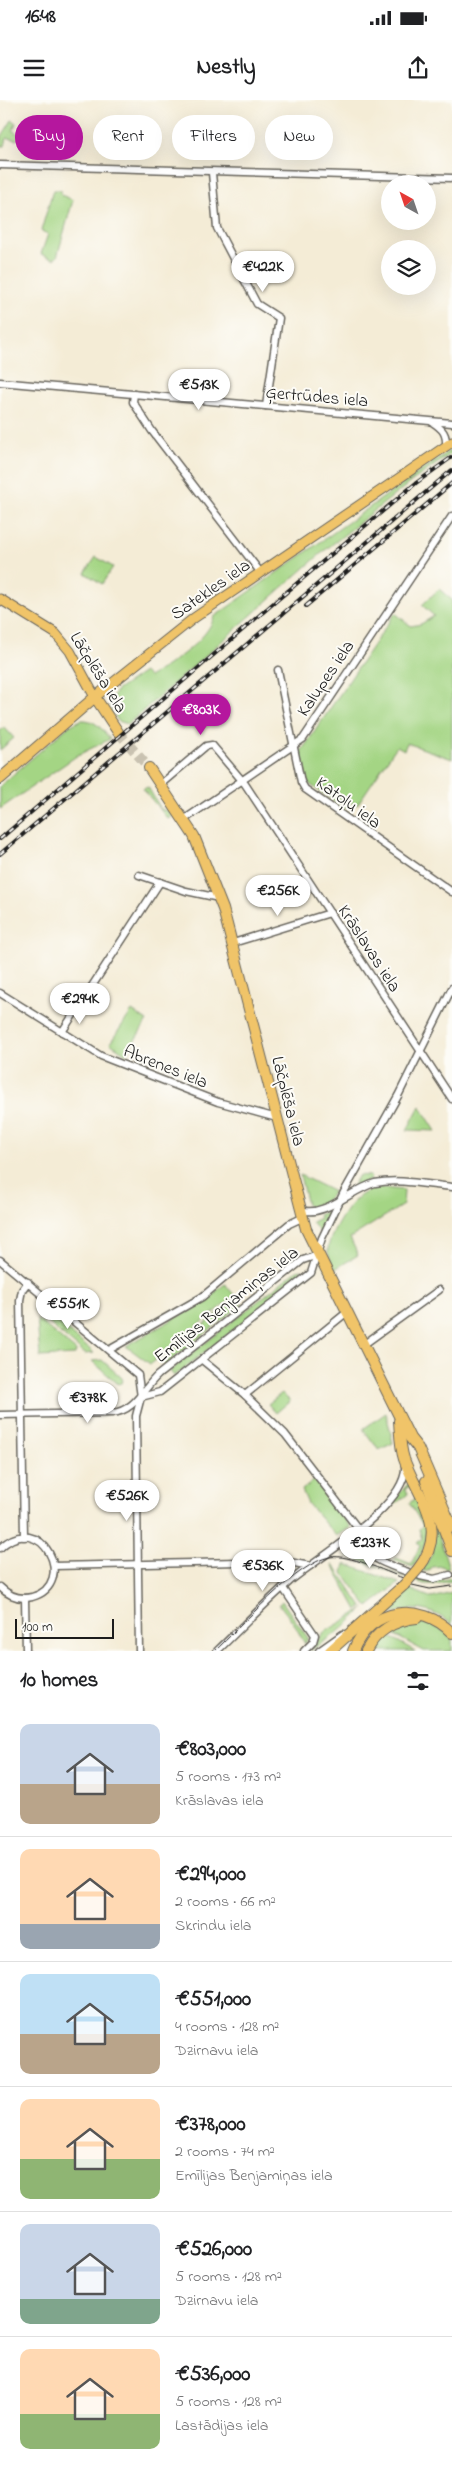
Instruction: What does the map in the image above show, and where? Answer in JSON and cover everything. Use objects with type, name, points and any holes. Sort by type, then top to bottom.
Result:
[{"type":"highway","name":"Lāčplēša iela","points":[[95,697],[118,732]]},
{"type":"highway","name":"Satekles iela","points":[[0,778],[95,697]]},
{"type":"highway","name":"Lāčplēša iela","points":[[149,768],[185,819],[202,851],[233,942],[301,1214],[346,1313],[410,1438],[418,1448],[439,1493],[452,1551]]},
{"type":"highway","points":[[330,1651],[404,1585],[416,1573],[428,1554],[432,1535],[431,1519],[423,1497],[404,1459],[398,1415]]},
{"type":"highway","name":"Lāčplēša iela","points":[[410,1438],[414,1454],[448,1527]]},
{"type":"highway","points":[[439,1493],[452,1511]]},
{"type":"highway","points":[[423,1497],[448,1527]]},
{"type":"highway","points":[[353,1651],[363,1632],[388,1616],[411,1612],[422,1614],[452,1633]]},
{"type":"highway","points":[[366,1651],[373,1639],[394,1624],[417,1618],[433,1620]]},
{"type":"main road","name":"Satekles iela","points":[[95,697],[194,618],[449,445]]},
{"type":"main road","name":"Lāčplēša iela","points":[[0,599],[55,633],[70,651],[95,697]]},
{"type":"street","points":[[0,165],[212,173],[452,178]]},
{"type":"street","points":[[212,173],[217,228],[257,304],[279,318],[266,406]]},
{"type":"street","name":"Ģertrūdes iela","points":[[0,382],[452,423]]},
{"type":"street","points":[[134,394],[133,402],[152,431],[261,574]]},
{"type":"street","points":[[431,421],[444,431],[449,445]]},
{"type":"street","name":"Kalupes iela","points":[[185,819],[302,739],[452,516]]},
{"type":"street","name":"Katoļu iela","points":[[278,670],[301,782],[305,789],[452,892]]},
{"type":"street","name":"Krāslavas iela","points":[[161,784],[209,745],[212,745],[242,780],[452,1099]]},
{"type":"street","points":[[139,875],[186,891],[219,898]]},
{"type":"street","points":[[62,1032],[160,882]]},
{"type":"street","points":[[233,942],[330,912]]},
{"type":"street","points":[[318,1255],[322,1238],[420,1053],[452,988]]},
{"type":"street","name":"Abrenes iela","points":[[0,993],[102,1056],[218,1102],[277,1118]]},
{"type":"street","points":[[109,1350],[202,1297],[301,1214],[315,1212],[366,1186],[382,1182],[452,1187]]},
{"type":"street","name":"Emīlijas Benjamiņas iela","points":[[141,1397],[160,1392],[311,1273],[318,1255]]},
{"type":"street","name":"Emīlijas Benjamiņas iela","points":[[0,1415],[116,1412],[124,1410],[141,1397],[148,1385],[158,1375],[302,1260],[318,1255]]},
{"type":"street","points":[[1,1261],[138,1375],[141,1397],[136,1416],[139,1651]]},
{"type":"street","points":[[24,1537],[20,1298],[22,1290],[28,1282]]},
{"type":"street","points":[[363,1345],[439,1290]]},
{"type":"street","points":[[245,1395],[346,1313]]},
{"type":"street","points":[[202,1360],[245,1395],[285,1434],[359,1530]]},
{"type":"street","points":[[217,1651],[283,1588],[353,1535],[376,1514],[403,1480],[404,1459]]},
{"type":"street","points":[[403,1480],[409,1479],[416,1482]]},
{"type":"street","points":[[353,1535],[364,1550],[379,1562],[434,1579],[450,1576]]},
{"type":"street","points":[[0,1548],[14,1538],[33,1538],[48,1549],[54,1566],[49,1585],[42,1592],[25,1598],[15,1597],[0,1587]]},
{"type":"street","points":[[54,1566],[284,1561],[310,1566]]},
{"type":"street","points":[[283,1588],[315,1635],[314,1642],[304,1651]]},
{"type":"street","points":[[25,1598],[26,1651]]},
{"type":"street","points":[[319,1651],[360,1625]]},
{"type":"green space","points":[[12,120],[15,122],[13,131],[15,132],[15,140],[7,138],[5,146],[1,146],[2,136]]},
{"type":"green space","points":[[53,190],[61,190],[61,195],[73,200],[57,257],[53,259],[41,254],[48,234],[41,231]]},
{"type":"green space","points":[[452,449],[452,453],[412,481],[324,551],[128,724],[118,721],[109,704],[116,691],[144,672],[149,677],[177,659],[204,634],[214,617]]},
{"type":"green space","points":[[96,557],[113,567],[102,584],[85,573]]},
{"type":"green space","points":[[439,589],[452,600],[452,759],[407,743],[404,750],[397,746],[357,805],[352,802],[345,809],[308,783],[300,753],[395,613],[411,626],[421,624],[434,616],[422,605]]},
{"type":"green space","points":[[81,720],[94,723],[110,739],[78,755],[0,809],[0,786],[69,726]]},
{"type":"green space","points":[[4,727],[14,738],[0,750],[0,731]]},
{"type":"green space","points":[[148,787],[161,809],[168,811],[172,816],[168,819],[143,789]]},
{"type":"green space","points":[[132,1011],[147,1021],[126,1054],[110,1043]]},
{"type":"green space","points":[[420,1106],[436,1131],[407,1130]]},
{"type":"green space","points":[[300,1175],[334,1192],[323,1203],[310,1207],[307,1205]]},
{"type":"green space","points":[[359,1175],[370,1176],[371,1179],[351,1189]]},
{"type":"green space","points":[[374,1189],[404,1190],[403,1205],[350,1238],[358,1255],[335,1269],[329,1256],[328,1248],[331,1237],[339,1222],[348,1208],[360,1196]]},
{"type":"green space","points":[[332,1209],[320,1233],[312,1222],[320,1218],[319,1215]]},
{"type":"green space","points":[[302,1269],[291,1285],[174,1376],[170,1371],[297,1270]]},
{"type":"green space","points":[[225,1284],[235,1296],[150,1364],[126,1346],[198,1305]]},
{"type":"green space","points":[[234,1300],[242,1304],[165,1365],[161,1360]]},
{"type":"green space","points":[[40,1307],[94,1353],[85,1354],[33,1310]]},
{"type":"green space","points":[[37,1319],[76,1351],[75,1355],[40,1357]]},
{"type":"green space","points":[[102,1360],[122,1378],[123,1381],[121,1383],[118,1384],[92,1361]]},
{"type":"green space","points":[[282,1393],[290,1401],[276,1413],[268,1404]]},
{"type":"green space","points":[[386,1413],[393,1443],[379,1450],[363,1429]]},
{"type":"green space","points":[[315,1480],[351,1527],[336,1536],[308,1504],[302,1490]]},
{"type":"green space","points":[[409,1483],[415,1493],[410,1486],[405,1489],[408,1494],[377,1518]]},
{"type":"green space","points":[[418,1497],[426,1525],[426,1533],[423,1550],[413,1567],[394,1560],[396,1558],[411,1564],[420,1546],[417,1543],[422,1539],[419,1529],[423,1525],[409,1503]]},
{"type":"green space","points":[[433,1517],[449,1568],[446,1569],[442,1566],[432,1567],[429,1571],[422,1571],[432,1554]]},
{"type":"green space","points":[[377,1535],[391,1557],[388,1559],[370,1545],[370,1540]]},
{"type":"green space","points":[[358,1549],[370,1562],[400,1575],[433,1580],[452,1578],[452,1581],[424,1584],[348,1556]]},
{"type":"green space","points":[[333,1564],[362,1607],[357,1610]]},
{"type":"green space","points":[[345,1564],[399,1583],[368,1607],[343,1573]]},
{"type":"green space","points":[[407,1588],[432,1598],[452,1593],[452,1624],[430,1612],[420,1610],[402,1611],[369,1622]]},
{"type":"green space","points":[[282,1601],[308,1638],[305,1644],[293,1622],[279,1604]]},
{"type":"green space","points":[[365,1608],[338,1632],[310,1651],[323,1633]]},
{"type":"green space","points":[[416,1622],[436,1627],[448,1634],[452,1638],[452,1651],[424,1651],[387,1631],[392,1627]]},
{"type":"green space","points":[[383,1633],[415,1651],[370,1651]]},
{"type":"tunnel","points":[[118,732],[149,768]]},
{"type":"tram line","points":[[215,1651],[270,1597],[302,1570],[317,1561],[330,1557],[347,1558],[403,1578]]},
{"type":"tram line","points":[[412,1585],[430,1589],[452,1586]]},
{"type":"railway","points":[[0,839],[276,601],[416,483],[452,457]]},
{"type":"railway","points":[[0,854],[452,470]]},
{"type":"railway","points":[[306,606],[452,483]]}]
